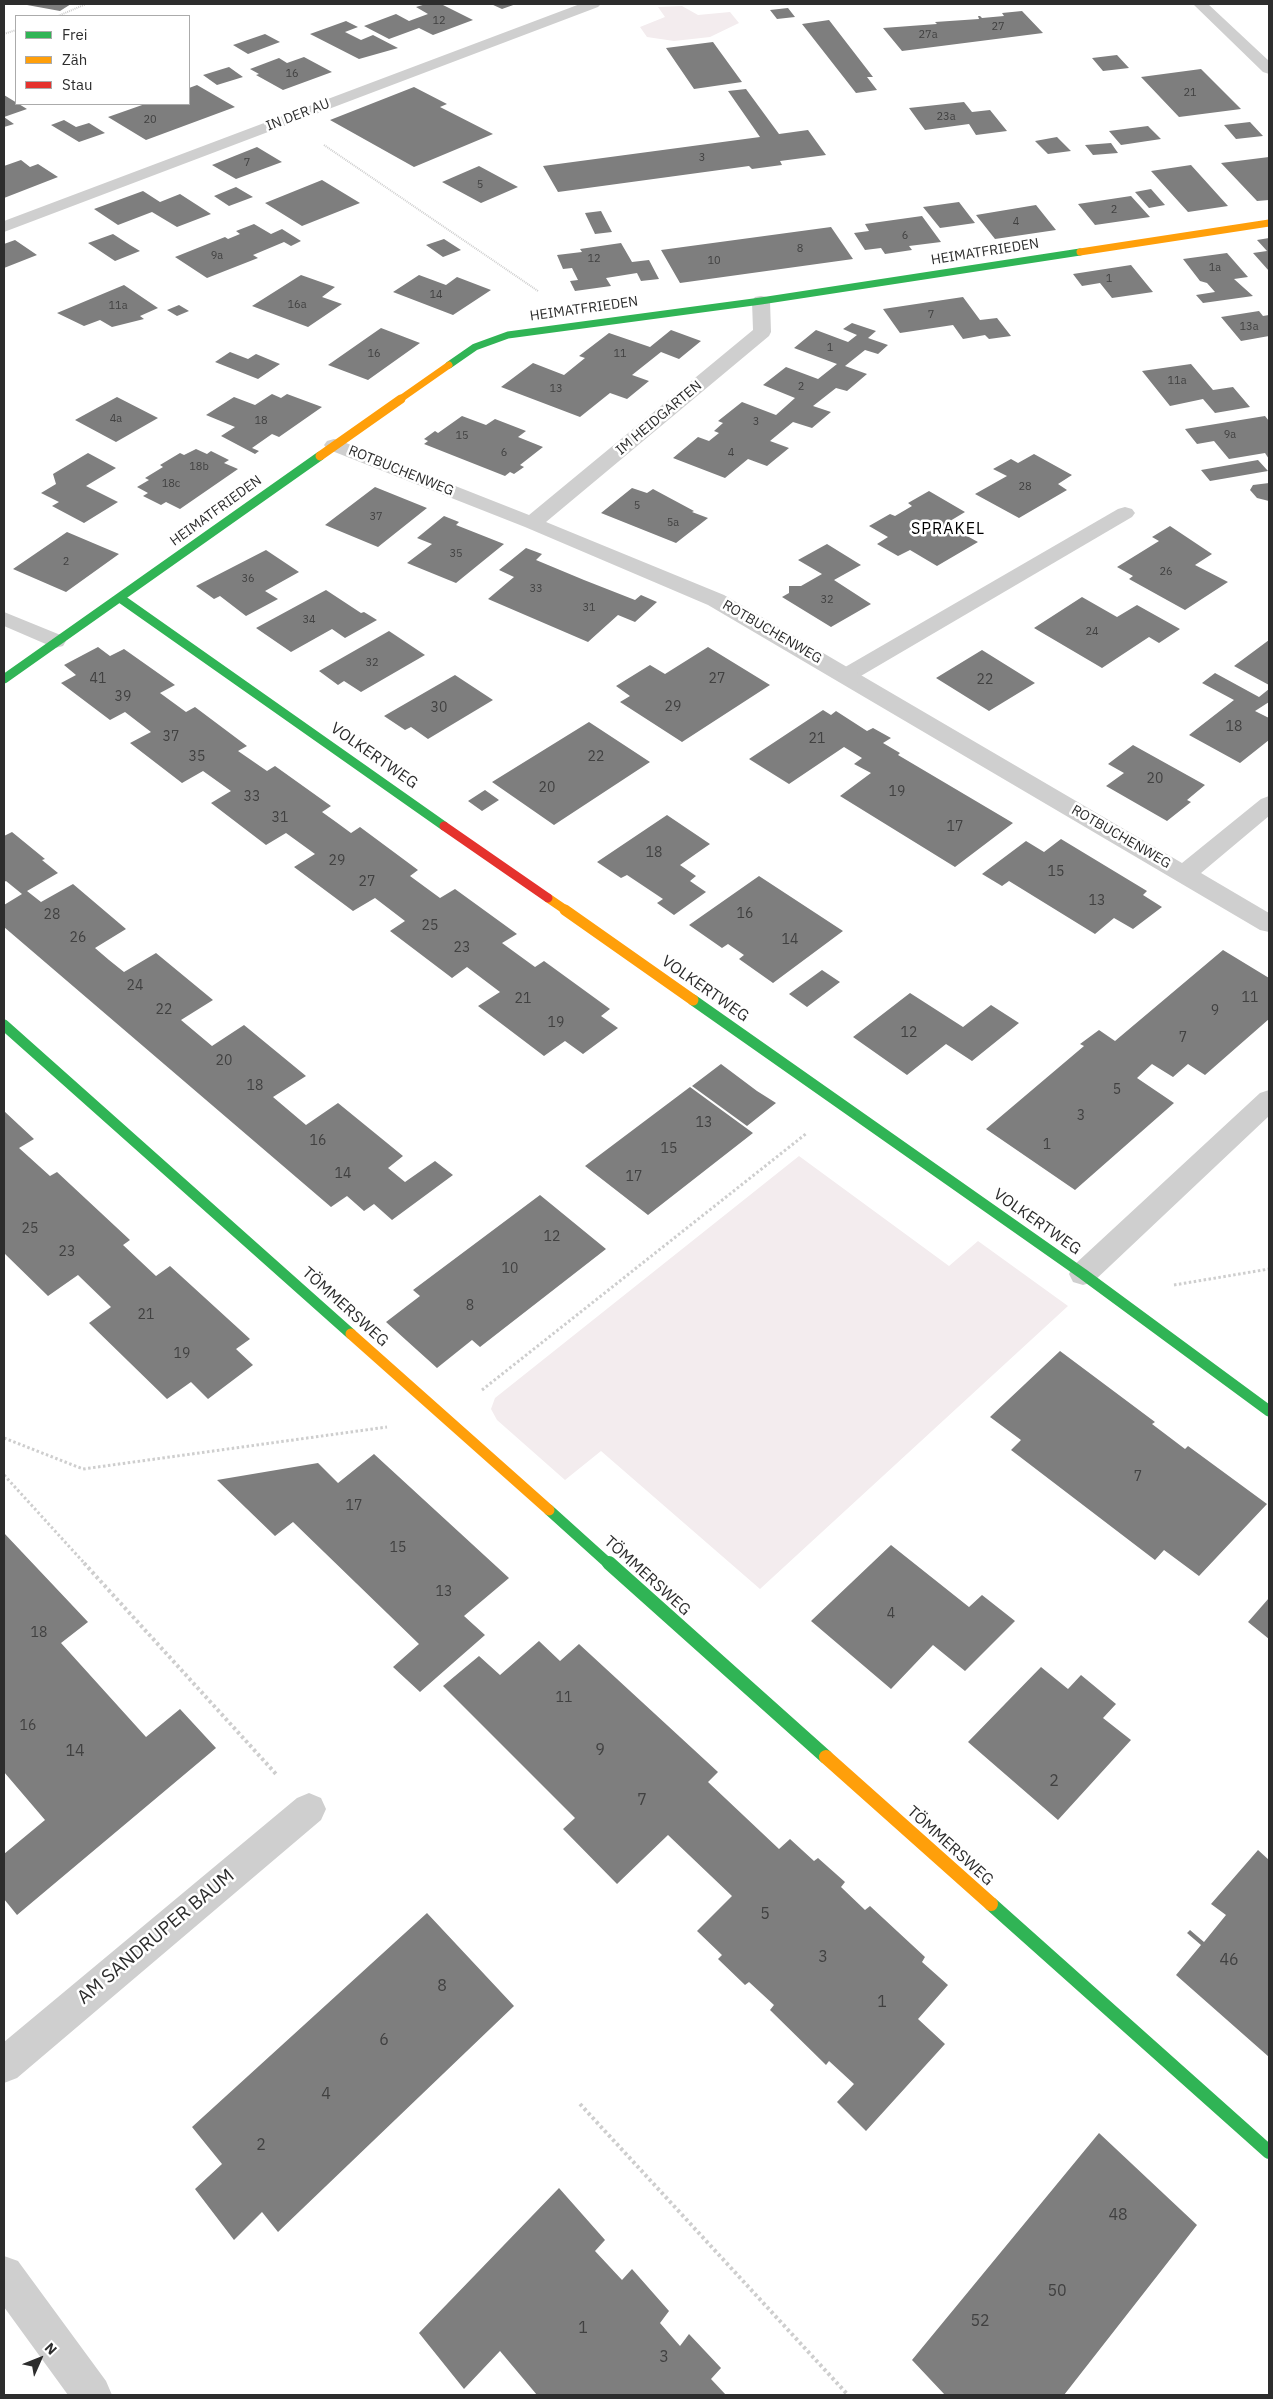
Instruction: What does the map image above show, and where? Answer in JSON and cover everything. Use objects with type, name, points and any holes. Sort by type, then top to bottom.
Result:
[{"type":"street","name":"IN DER AU","points":[[4,227],[593,4]]},
{"type":"street","points":[[1200,4],[1269,69]]},
{"type":"street","name":"HEIMATFRIEDEN","points":[[4,679],[55,641],[120,598],[475,347],[508,335],[761,301],[1269,223]]},
{"type":"street","name":"IM HEIDGARTEN","points":[[532,523],[762,332],[761,301]]},
{"type":"street","name":"ROTBUCHENWEG","points":[[334,445],[532,523],[716,600],[847,675],[1269,924]]},
{"type":"street","name":"VOLKERTWEG","points":[[120,598],[1083,1274],[1269,1410]]},
{"type":"street","points":[[4,618],[55,641]]},
{"type":"street","name":"ROTBUCHENWEG","points":[[1184,874],[1269,804]]},
{"type":"street","name":"TÖMMERSWEG","points":[[4,1025],[1269,2152]]},
{"type":"street","points":[[1083,1274],[1269,1100]]},
{"type":"street","name":"AM SANDRUPER BAUM","points":[[4,2065],[308,1809]]},
{"type":"street","points":[[4,2275],[92,2395]]},
{"type":"lane","points":[[847,675],[1126,513]]},
{"type":"path","points":[[60,15],[86,4]]},
{"type":"path","points":[[287,119],[586,324]]},
{"type":"path","points":[[4,1438],[83,1469],[446,1419],[842,1105]]},
{"type":"path","points":[[1112,1296],[1269,1269]]},
{"type":"path","points":[[4,1475],[308,1809]]},
{"type":"path","points":[[580,2104],[848,2395]]},
{"type":"shaded area","points":[[682,6],[698,15],[730,12],[739,23],[710,37],[674,41],[647,37],[640,27],[665,17],[658,7]]},
{"type":"shaded area","points":[[799,1156],[949,1266],[978,1241],[1068,1306],[760,1589],[601,1451],[565,1480],[497,1420],[491,1409],[495,1398]]},
{"type":"building","points":[[27,4],[71,4],[60,11],[27,5]]},
{"type":"building","points":[[426,4],[441,4],[473,20],[433,35],[419,28],[389,39],[364,26],[396,14],[409,21],[428,14],[416,7]]},
{"type":"building","points":[[491,4],[516,4],[502,9]]},
{"type":"building","points":[[788,8],[795,17],[777,19],[770,10]]},
{"type":"building","points":[[1022,11],[1043,33],[902,51],[883,28],[979,19],[978,16],[982,18],[1004,16],[1002,13]]},
{"type":"building","points":[[829,20],[873,77],[867,77],[877,90],[856,93],[802,24]]},
{"type":"building","points":[[346,21],[358,27],[345,32],[361,40],[373,35],[398,48],[359,59],[310,34]]},
{"type":"building","points":[[265,34],[280,42],[248,54],[233,45]]},
{"type":"building","points":[[713,42],[742,82],[694,89],[666,48]]},
{"type":"building","points":[[1117,55],[1129,68],[1103,71],[1092,58]]},
{"type":"building","points":[[304,57],[332,72],[283,90],[256,75],[259,74],[250,69],[279,58],[287,63]]},
{"type":"building","points":[[229,67],[243,77],[217,85],[203,75]]},
{"type":"building","points":[[1201,69],[1241,109],[1179,117],[1141,77]]},
{"type":"building","points":[[197,85],[235,107],[146,140],[108,117],[142,105],[190,105],[190,88]]},
{"type":"building","points":[[414,87],[447,104],[440,107],[493,134],[414,167],[330,120]]},
{"type":"building","points":[[746,89],[779,134],[808,130],[826,155],[780,161],[782,165],[752,169],[749,166],[558,192],[543,166],[760,137],[728,91]]},
{"type":"building","points":[[4,95],[15,102],[15,105],[20,105],[27,109],[4,117]]},
{"type":"building","points":[[964,102],[972,112],[990,110],[1007,131],[976,135],[969,124],[925,130],[909,108]]},
{"type":"building","points":[[4,117],[14,124],[4,127]]},
{"type":"building","points":[[64,120],[76,127],[89,123],[105,133],[79,142],[51,125]]},
{"type":"building","points":[[1250,122],[1263,136],[1236,139],[1224,125]]},
{"type":"building","points":[[1148,126],[1161,139],[1121,145],[1109,131]]},
{"type":"building","points":[[1057,137],[1071,151],[1048,154],[1035,141]]},
{"type":"building","points":[[1111,143],[1118,153],[1093,155],[1085,145]]},
{"type":"building","points":[[257,147],[282,162],[236,179],[212,165]]},
{"type":"building","points":[[1269,157],[1269,200],[1257,201],[1221,163]]},
{"type":"building","points":[[21,160],[30,167],[38,164],[58,177],[4,198],[4,166]]},
{"type":"building","points":[[1191,165],[1228,206],[1188,212],[1151,171]]},
{"type":"building","points":[[479,166],[518,187],[481,203],[442,182]]},
{"type":"building","points":[[322,180],[360,203],[302,226],[265,203]]},
{"type":"building","points":[[236,187],[253,197],[229,206],[214,196]]},
{"type":"building","points":[[1151,189],[1165,205],[1149,208],[1135,192]]},
{"type":"building","points":[[143,191],[160,202],[180,194],[211,214],[177,227],[152,212],[118,225],[94,209]]},
{"type":"building","points":[[1131,196],[1150,217],[1095,225],[1078,204]]},
{"type":"building","points":[[959,202],[975,223],[940,228],[923,207]]},
{"type":"building","points":[[1036,205],[1056,230],[995,239],[976,215]]},
{"type":"building","points":[[601,211],[612,232],[595,234],[585,213]]},
{"type":"building","points":[[922,216],[941,242],[909,246],[912,250],[885,254],[881,248],[865,250],[854,233],[869,231],[865,224]]},
{"type":"building","points":[[254,224],[271,234],[282,229],[301,241],[291,246],[284,242],[253,255],[258,258],[207,278],[175,257],[225,237],[228,239],[240,234],[236,231]]},
{"type":"building","points":[[831,227],[853,259],[680,283],[661,250]]},
{"type":"building","points":[[113,234],[140,251],[115,261],[88,243]]},
{"type":"building","points":[[1269,238],[1269,271],[1253,253],[1267,251],[1257,240]]},
{"type":"building","points":[[444,239],[461,250],[443,257],[426,245]]},
{"type":"building","points":[[15,240],[37,255],[4,268],[4,244]]},
{"type":"building","points":[[621,243],[632,262],[649,260],[659,279],[641,281],[637,273],[606,278],[611,286],[575,291],[570,281],[578,280],[572,268],[563,269],[557,255],[582,252],[580,249]]},
{"type":"building","points":[[1227,253],[1248,277],[1234,279],[1253,296],[1203,303],[1196,295],[1215,292],[1207,283],[1200,281],[1183,259]]},
{"type":"building","points":[[1131,265],[1153,292],[1112,298],[1100,283],[1082,286],[1073,274]]},
{"type":"building","points":[[301,275],[335,287],[322,297],[342,304],[308,327],[252,306]]},
{"type":"building","points":[[419,275],[446,285],[457,277],[491,290],[453,315],[393,292]]},
{"type":"building","points":[[124,285],[158,308],[140,316],[144,319],[112,327],[100,320],[84,326],[57,313]]},
{"type":"building","points":[[963,297],[980,320],[997,318],[1011,336],[989,339],[985,335],[963,339],[953,325],[900,333],[883,309]]},
{"type":"building","points":[[179,305],[189,311],[177,316],[167,310]]},
{"type":"building","points":[[1259,311],[1263,316],[1269,315],[1269,336],[1241,341],[1221,317]]},
{"type":"building","points":[[852,323],[876,331],[868,338],[888,345],[878,354],[865,350],[845,366],[867,374],[847,391],[836,388],[813,406],[831,412],[812,428],[793,422],[770,441],[789,448],[767,466],[748,459],[725,478],[673,458],[698,437],[709,441],[719,433],[714,431],[723,423],[718,421],[742,402],[776,415],[795,398],[763,385],[786,367],[818,379],[837,364],[794,348],[816,330],[848,342],[857,335],[843,329]]},
{"type":"building","points":[[381,328],[420,343],[368,380],[328,365]]},
{"type":"building","points":[[671,330],[701,341],[679,359],[661,352],[632,375],[649,381],[627,399],[610,393],[580,417],[501,387],[533,363],[564,375],[585,358],[579,356],[609,333],[650,347]]},
{"type":"building","points":[[230,352],[248,359],[256,354],[280,364],[258,379],[215,362]]},
{"type":"building","points":[[1191,364],[1213,390],[1233,387],[1250,407],[1215,413],[1203,399],[1170,406],[1142,371]]},
{"type":"building","points":[[272,394],[281,398],[287,394],[322,407],[279,437],[272,434],[252,448],[259,451],[255,454],[221,436],[235,427],[206,415],[234,397],[255,405]]},
{"type":"building","points":[[117,397],[158,418],[116,442],[75,420]]},
{"type":"building","points":[[462,416],[486,425],[495,419],[526,431],[518,437],[543,447],[520,465],[524,467],[514,474],[510,472],[505,476],[424,444],[428,441],[424,439],[435,431],[438,433]]},
{"type":"building","points":[[1265,416],[1269,421],[1269,459],[1265,453],[1229,459],[1214,441],[1197,444],[1185,429]]},
{"type":"building","points":[[196,449],[207,454],[211,451],[229,460],[224,463],[238,469],[180,509],[166,502],[161,505],[143,496],[148,493],[137,487],[149,480],[145,478],[163,467],[160,465],[180,453],[184,455]]},
{"type":"building","points":[[88,453],[116,468],[86,486],[118,502],[84,523],[52,506],[59,502],[41,493],[56,484],[53,474]]},
{"type":"building","points":[[1034,454],[1072,475],[1058,484],[1067,490],[1019,518],[975,494],[1007,476],[993,469],[1011,459],[1018,463]]},
{"type":"building","points":[[1258,460],[1268,471],[1210,481],[1201,470]]},
{"type":"building","points":[[1269,483],[1269,501],[1257,498],[1250,490],[1253,485]]},
{"type":"building","points":[[375,487],[427,508],[378,547],[325,525]]},
{"type":"building","points":[[632,488],[647,493],[653,489],[694,511],[692,512],[708,518],[676,543],[601,513]]},
{"type":"building","points":[[929,491],[965,512],[945,524],[978,542],[937,566],[910,550],[898,556],[877,544],[888,537],[869,526],[890,514],[895,516],[912,506],[908,503]]},
{"type":"building","points":[[444,516],[459,522],[456,525],[504,544],[456,583],[407,563],[432,544],[417,538]]},
{"type":"building","points":[[1170,526],[1212,554],[1195,565],[1228,582],[1185,610],[1129,579],[1133,576],[1117,567],[1159,541],[1152,537]]},
{"type":"building","points":[[67,532],[119,554],[66,592],[13,569]]},
{"type":"building","points":[[827,544],[861,565],[834,580],[871,604],[831,627],[782,597],[789,593],[789,586],[801,586],[822,574],[798,560]]},
{"type":"building","points":[[526,548],[542,554],[536,560],[584,580],[635,600],[641,595],[657,602],[635,622],[618,615],[588,642],[488,599],[514,577],[499,570]]},
{"type":"building","points":[[266,550],[299,572],[265,591],[278,599],[246,616],[220,596],[214,599],[196,586]]},
{"type":"building","points":[[326,590],[361,613],[364,612],[377,620],[345,638],[332,629],[291,652],[256,628]]},
{"type":"building","points":[[1082,597],[1117,617],[1137,605],[1180,629],[1159,643],[1149,637],[1102,668],[1034,628]]},
{"type":"building","points":[[389,631],[425,655],[361,692],[344,681],[338,685],[319,671]]},
{"type":"building","points":[[1269,640],[1269,685],[1234,666]]},
{"type":"building","points":[[98,647],[110,656],[124,649],[175,685],[160,693],[186,712],[195,707],[247,746],[238,751],[267,771],[275,766],[331,806],[322,812],[351,833],[360,827],[418,870],[410,876],[440,898],[455,889],[517,934],[502,943],[535,967],[544,961],[610,1009],[601,1016],[618,1028],[583,1054],[565,1041],[544,1056],[478,1006],[500,992],[467,967],[452,978],[390,931],[405,921],[375,898],[353,911],[294,867],[315,854],[286,833],[266,845],[211,803],[231,791],[203,771],[182,783],[130,743],[151,732],[125,712],[110,720],[61,683],[76,675],[64,665]]},
{"type":"building","points":[[708,647],[770,685],[682,742],[620,702],[630,696],[616,686],[650,665],[665,674]]},
{"type":"building","points":[[982,650],[1035,683],[989,711],[936,678]]},
{"type":"building","points":[[1215,673],[1259,697],[1269,689],[1269,702],[1255,711],[1269,718],[1269,740],[1240,763],[1189,735],[1234,700],[1202,683]]},
{"type":"building","points":[[455,675],[493,700],[428,739],[411,727],[405,730],[384,716]]},
{"type":"building","points":[[823,710],[831,715],[836,711],[867,731],[873,728],[891,738],[883,743],[900,753],[898,755],[1013,823],[955,867],[840,796],[871,773],[854,764],[862,758],[844,747],[789,784],[749,759]]},
{"type":"building","points":[[589,722],[650,762],[554,825],[492,782]]},
{"type":"building","points":[[1133,745],[1205,785],[1187,800],[1191,802],[1167,821],[1106,786],[1124,773],[1108,764]]},
{"type":"building","points":[[485,790],[499,800],[482,811],[468,801]]},
{"type":"building","points":[[667,815],[710,844],[680,865],[696,876],[690,881],[706,892],[674,915],[657,903],[663,899],[627,875],[621,878],[597,862]]},
{"type":"building","points":[[12,832],[45,859],[42,860],[58,873],[27,891],[41,902],[73,884],[126,929],[95,948],[109,960],[124,972],[156,953],[213,1000],[181,1020],[212,1046],[244,1025],[306,1076],[273,1097],[306,1125],[338,1103],[403,1156],[388,1168],[405,1182],[435,1161],[453,1175],[392,1220],[374,1204],[364,1211],[347,1196],[331,1207],[4,927],[4,905],[22,894],[6,881],[4,882],[4,836]]},
{"type":"building","points":[[1061,839],[1147,891],[1143,895],[1162,907],[1133,929],[1114,918],[1095,934],[1009,881],[1002,886],[982,874],[1026,841],[1044,852]]},
{"type":"building","points":[[759,876],[843,931],[773,983],[739,959],[744,955],[728,944],[722,948],[689,925]]},
{"type":"building","points":[[1223,950],[1269,978],[1269,1019],[1205,1075],[1188,1064],[1173,1077],[1152,1064],[1137,1078],[1174,1103],[1075,1190],[986,1129],[1084,1046],[1080,1044],[1099,1030],[1115,1041]]},
{"type":"building","points":[[822,970],[840,982],[807,1007],[789,994]]},
{"type":"building","points":[[910,993],[963,1027],[991,1005],[1019,1023],[972,1061],[946,1044],[907,1075],[853,1037]]},
{"type":"building","points":[[721,1064],[776,1103],[747,1126],[692,1086]]},
{"type":"building","points":[[690,1087],[753,1133],[648,1215],[585,1166]]},
{"type":"building","points":[[4,1111],[34,1139],[19,1148],[50,1176],[57,1172],[130,1240],[123,1245],[156,1276],[170,1266],[250,1339],[236,1349],[253,1365],[208,1399],[191,1382],[167,1399],[89,1323],[111,1307],[78,1275],[48,1296],[4,1253]]},
{"type":"building","points":[[540,1195],[606,1249],[480,1347],[472,1340],[437,1368],[386,1322],[420,1296],[413,1290]]},
{"type":"building","points":[[1060,1351],[1155,1422],[1152,1424],[1185,1449],[1188,1446],[1267,1504],[1199,1576],[1164,1550],[1155,1560],[1011,1450],[1021,1440],[990,1417]]},
{"type":"building","points":[[374,1454],[509,1578],[464,1616],[485,1635],[420,1692],[393,1667],[419,1644],[293,1522],[275,1536],[217,1480],[318,1463],[338,1483]]},
{"type":"building","points":[[4,1533],[88,1622],[61,1643],[146,1737],[180,1709],[216,1748],[17,1915],[4,1899],[4,1854],[45,1820],[4,1772]]},
{"type":"building","points":[[891,1545],[969,1607],[982,1595],[1015,1621],[965,1671],[933,1645],[891,1689],[811,1621]]},
{"type":"building","points":[[1269,1598],[1269,1639],[1248,1622]]},
{"type":"building","points":[[539,1641],[560,1661],[579,1644],[718,1772],[708,1782],[779,1849],[790,1839],[814,1861],[818,1858],[845,1882],[841,1887],[865,1910],[870,1906],[925,1957],[922,1962],[948,1985],[918,2019],[945,2044],[866,2131],[837,2102],[854,2084],[829,2061],[826,2065],[770,2010],[774,2005],[749,1982],[745,1985],[718,1959],[722,1955],[697,1931],[732,1896],[668,1835],[617,1884],[563,1829],[575,1818],[443,1686],[479,1656],[500,1675]]},
{"type":"building","points":[[1041,1667],[1068,1689],[1081,1675],[1116,1704],[1103,1718],[1131,1740],[1058,1820],[968,1742]]},
{"type":"building","points":[[1258,1850],[1269,1860],[1269,2057],[1176,1975],[1201,1945],[1187,1933],[1190,1930],[1204,1942],[1226,1915],[1211,1904]]},
{"type":"building","points":[[427,1913],[514,2006],[278,2232],[262,2212],[234,2240],[195,2189],[222,2164],[192,2127]]},
{"type":"building","points":[[1099,2133],[1197,2225],[1064,2395],[945,2395],[912,2360]]},
{"type":"building","points":[[559,2188],[605,2240],[595,2251],[622,2280],[632,2269],[669,2311],[660,2323],[680,2346],[689,2334],[721,2368],[711,2379],[726,2395],[537,2395],[500,2351],[464,2389],[419,2333]]},
{"type":"traffic: fast","points":[[449,365],[475,347],[508,335],[761,301],[1080,252]]},
{"type":"traffic: fast","points":[[4,679],[320,456]]},
{"type":"traffic: fast","points":[[120,598],[444,826]]},
{"type":"traffic: fast","points":[[693,1000],[1083,1274],[1269,1411]]},
{"type":"traffic: fast","points":[[4,1025],[351,1334]]},
{"type":"traffic: fast","points":[[549,1510],[826,1757]]},
{"type":"traffic: fast","points":[[991,1904],[1269,2152]]},
{"type":"traffic: slow","points":[[1080,252],[1269,223]]},
{"type":"traffic: slow","points":[[320,456],[449,365]]},
{"type":"traffic: slow","points":[[548,898],[693,1000]]},
{"type":"traffic: slow","points":[[351,1334],[549,1510]]},
{"type":"traffic: slow","points":[[826,1757],[991,1904]]},
{"type":"traffic: jam","points":[[444,826],[548,898]]},
{"type":"district","name":"SPRAKEL","points":[[948,529]]}]
